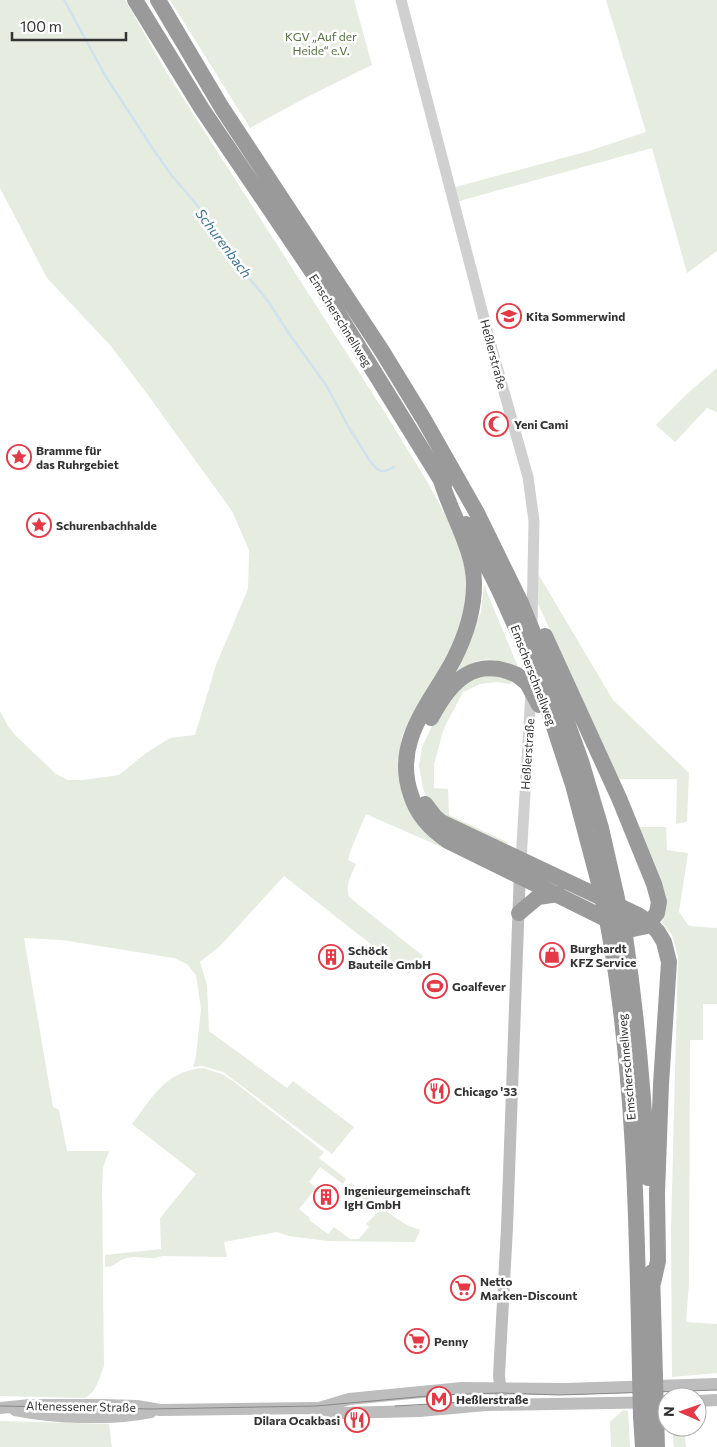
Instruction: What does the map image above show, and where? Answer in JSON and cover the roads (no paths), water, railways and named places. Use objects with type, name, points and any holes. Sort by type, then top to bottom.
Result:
[{"type":"highway","name":"Emscherschnellweg","points":[[135,0],[202,109],[313,273],[440,477],[474,538],[522,641],[541,687],[573,785],[600,887],[609,930],[624,1032],[647,1376],[648,1426],[657,1447]]},
{"type":"highway","name":"Emscherschnellweg","points":[[158,0],[222,108],[402,385],[477,513],[522,597],[581,761],[616,894],[625,936],[633,994],[646,1125],[653,1283],[647,1376]]},
{"type":"highway","points":[[440,477],[444,494],[472,566],[474,585],[472,608],[458,650],[426,704],[410,740],[405,768],[406,782],[419,814],[438,834],[520,869],[584,889],[638,915],[650,923],[664,942],[669,962],[661,1084],[657,1193],[658,1261],[653,1283]]},
{"type":"highway","points":[[522,597],[545,636],[619,798],[654,884],[659,902],[657,913],[650,923],[642,928],[633,929],[604,918],[558,894],[435,817],[425,804],[419,790],[416,766],[419,747],[424,731],[437,706],[461,678],[470,672],[485,667],[507,670],[517,675],[526,683],[539,705],[566,781],[573,785]]},
{"type":"highway","points":[[519,913],[538,897],[558,894]]},
{"type":"main road","name":"Heßlerstraße","points":[[502,1405],[499,1375],[507,1228],[520,869]]},
{"type":"main road","name":"Altenessener Straße","points":[[316,1408],[369,1396],[444,1390],[500,1388],[566,1389],[717,1384]]},
{"type":"main road","name":"Altenessener Straße","points":[[1,1408],[35,1414],[68,1416],[134,1415],[160,1410],[316,1408],[341,1413],[419,1411],[502,1405],[648,1426]]},
{"type":"street","name":"Heßlerstraße","points":[[400,0],[525,466],[533,509],[531,702],[520,869]]},
{"type":"waterway","name":"Schurenbach","points":[[64,0],[106,77],[153,149],[172,176],[197,205],[235,261],[268,301],[326,385],[348,426],[370,461],[381,471],[394,467]]},
{"type":"tram line","points":[[0,1406],[150,1409],[316,1406],[439,1395],[500,1393],[559,1395],[717,1390]]},
{"type":"tram line","points":[[395,1406],[482,1401]]},
{"type":"place","name":"Kita Sommerwind","points":[[509,316]]},
{"type":"place","name":"Yeni Cami","points":[[496,424]]},
{"type":"place","name":"Bramme für das Ruhrgebiet","points":[[19,457]]},
{"type":"place","name":"Schurenbachhalde","points":[[39,525]]},
{"type":"place","name":"Burghardt KFZ Service","points":[[552,955]]},
{"type":"place","name":"Schöck Bauteile GmbH","points":[[331,957]]},
{"type":"place","name":"Goalfever","points":[[435,986]]},
{"type":"place","name":"Chicago '33","points":[[437,1091]]},
{"type":"place","name":"Ingenieurgemeinschaft IgH GmbH","points":[[326,1197]]},
{"type":"place","name":"Netto Marken-Discount","points":[[463,1288]]},
{"type":"place","name":"Penny","points":[[417,1341]]},
{"type":"place","name":"Heßlerstraße","points":[[439,1399]]},
{"type":"place","name":"Dilara Ocakbasi","points":[[357,1420]]},
{"type":"park label","name":"KGV „Auf der Heide“ e.V.","points":[[321,43]]}]
